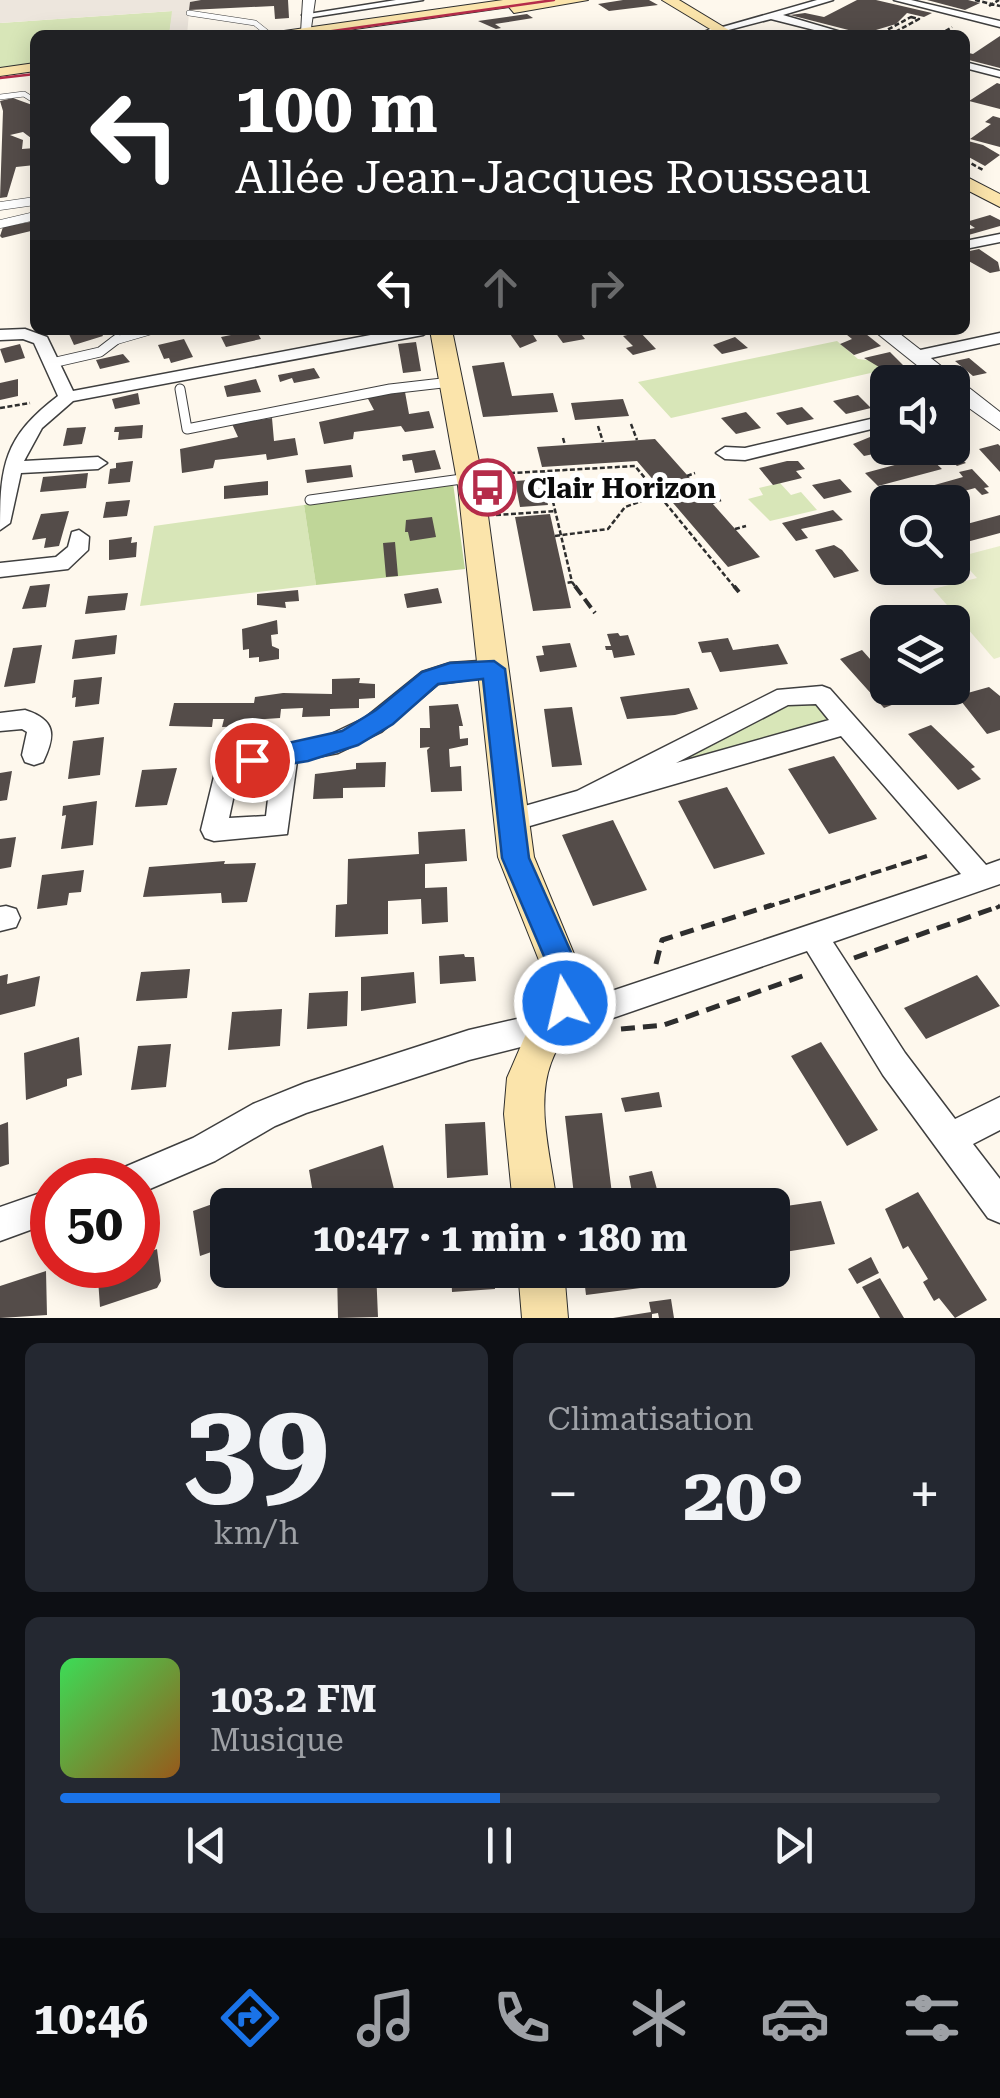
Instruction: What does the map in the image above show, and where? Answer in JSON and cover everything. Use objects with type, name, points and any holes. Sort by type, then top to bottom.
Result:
[{"type":"main road","points":[[328,30],[532,0]]},
{"type":"main road","points":[[373,30],[581,0]]},
{"type":"main road","points":[[660,0],[712,30]]},
{"type":"main road","points":[[669,0],[713,30]]},
{"type":"main road","points":[[0,72],[30,68]]},
{"type":"main road","points":[[0,82],[30,79]]},
{"type":"main road","points":[[441,335],[480,476],[509,821],[526,889],[568,983],[565,1003],[532,1059],[526,1082],[534,1188]]},
{"type":"main road","points":[[542,1288],[545,1318]]},
{"type":"street","points":[[308,7],[418,0]]},
{"type":"street","points":[[726,30],[828,0]]},
{"type":"street","points":[[899,0],[1000,24]]},
{"type":"street","points":[[770,16],[826,30]]},
{"type":"street","points":[[970,66],[1000,74]]},
{"type":"street","points":[[970,244],[1000,238]]},
{"type":"street","points":[[0,336],[25,334],[41,340],[67,397]]},
{"type":"street","points":[[0,523],[9,464],[36,419],[67,397],[396,335]]},
{"type":"street","points":[[890,335],[926,365]]},
{"type":"street","points":[[917,356],[1000,338]]},
{"type":"street","points":[[970,402],[1000,422]]},
{"type":"street","points":[[725,453],[745,454],[870,424]]},
{"type":"street","points":[[9,464],[98,464]]},
{"type":"street","points":[[0,570],[60,564],[78,550],[79,537]]},
{"type":"street","points":[[285,756],[329,746],[363,732],[430,678],[450,672],[494,669]]},
{"type":"street","points":[[586,798],[785,696],[822,695],[953,847],[990,875]]},
{"type":"street","points":[[0,722],[25,719],[40,728],[34,755]]},
{"type":"street","points":[[509,821],[846,725]]},
{"type":"street","points":[[160,1168],[306,1098],[469,1045],[552,1025],[990,875]]},
{"type":"street","points":[[813,936],[894,1064],[1000,1206]]},
{"type":"street","points":[[949,1139],[1000,1113]]},
{"type":"street","points":[[0,1224],[30,1214]]},
{"type":"lane","points":[[189,13],[255,23],[264,30]]},
{"type":"lane","points":[[0,97],[24,94],[30,98]]},
{"type":"lane","points":[[0,206],[30,202]]},
{"type":"lane","points":[[0,224],[30,217]]},
{"type":"lane","points":[[52,363],[100,352],[118,338],[131,335]]},
{"type":"lane","points":[[180,389],[187,429],[390,389],[451,382]]},
{"type":"lane","points":[[310,500],[480,476]]},
{"type":"path","points":[[977,0],[1000,6]]},
{"type":"path","points":[[992,4],[999,0]]},
{"type":"path","points":[[888,30],[911,17],[919,19],[899,30]]},
{"type":"path","points":[[899,23],[908,26]]},
{"type":"path","points":[[631,424],[637,440]]},
{"type":"path","points":[[598,426],[603,442]]},
{"type":"path","points":[[563,438],[565,445]]},
{"type":"path","points":[[480,476],[635,466],[738,592]]},
{"type":"path","points":[[546,472],[569,583],[595,613]]},
{"type":"path","points":[[687,476],[695,473]]},
{"type":"path","points":[[558,536],[608,529],[626,506],[659,495]]},
{"type":"path","points":[[712,503],[721,500]]},
{"type":"path","points":[[487,516],[556,511]]},
{"type":"path","points":[[674,513],[680,511]]},
{"type":"path","points":[[735,529],[746,526]]},
{"type":"path","points":[[696,541],[704,538]]},
{"type":"path","points":[[648,991],[662,940],[953,847]]},
{"type":"path","points":[[606,1030],[664,1025],[1000,906]]},
{"type":"green space","points":[[173,11],[170,30],[30,30],[30,64],[0,69],[0,23]]},
{"type":"green space","points":[[837,341],[858,359],[879,365],[870,365],[870,373],[671,418],[638,382]]},
{"type":"green space","points":[[453,483],[465,569],[316,585],[304,505]]},
{"type":"green space","points":[[780,483],[791,495],[801,492],[817,510],[770,521],[748,499],[763,495],[759,488]]},
{"type":"green space","points":[[304,505],[316,585],[140,606],[154,526]]},
{"type":"green space","points":[[1000,546],[1000,657],[994,659],[970,631],[970,605],[947,605],[933,589],[970,585],[970,580],[977,578],[970,570],[970,554]]},
{"type":"green space","points":[[790,700],[816,700],[828,714],[828,725],[676,768],[673,763]]},
{"type":"shaded area","points":[[0,0],[201,0],[190,2],[187,30],[170,30],[172,11],[0,23]]},
{"type":"building","points":[[288,0],[289,18],[275,19],[274,6],[189,10],[190,2]]},
{"type":"building","points":[[649,0],[658,5],[609,11],[598,4]]},
{"type":"building","points":[[857,0],[876,0],[932,13],[924,17],[907,13],[896,24],[876,30],[848,30],[790,15],[824,17]]},
{"type":"building","points":[[927,0],[968,0],[980,3],[965,10]]},
{"type":"building","points":[[527,14],[533,18],[495,24],[501,28],[496,29],[478,21]]},
{"type":"building","points":[[1000,36],[1000,68],[970,60],[970,53]]},
{"type":"building","points":[[997,83],[1000,84],[1000,109],[970,100]]},
{"type":"building","points":[[13,98],[30,104],[30,137],[23,132],[10,135],[23,140],[22,149],[30,148],[30,166],[16,167],[7,197],[0,198],[3,111],[0,101]]},
{"type":"building","points":[[993,116],[1000,118],[1000,147],[970,139],[991,124],[985,122]]},
{"type":"building","points":[[970,142],[1000,155],[985,166],[970,158]]},
{"type":"building","points":[[990,215],[1000,220],[1000,226],[970,235],[970,229],[975,228],[970,221]]},
{"type":"building","points":[[30,222],[30,231],[2,238],[3,227]]},
{"type":"building","points":[[979,249],[998,262],[1000,271],[990,273],[970,262],[970,251]]},
{"type":"building","points":[[69,335],[103,336],[74,345]]},
{"type":"building","points":[[259,335],[261,339],[226,347],[221,337]]},
{"type":"building","points":[[511,335],[533,335],[537,341],[520,348]]},
{"type":"building","points":[[557,335],[582,335],[585,339],[563,343]]},
{"type":"building","points":[[643,335],[656,349],[633,355],[626,348],[633,346],[623,336]]},
{"type":"building","points":[[847,335],[867,335],[881,346],[854,355],[840,344],[852,339]]},
{"type":"building","points":[[735,337],[748,348],[722,354],[713,345]]},
{"type":"building","points":[[184,339],[193,357],[171,363],[169,358],[164,359],[158,345]]},
{"type":"building","points":[[416,342],[421,371],[403,373],[398,344]]},
{"type":"building","points":[[20,344],[25,358],[5,363],[0,349]]},
{"type":"building","points":[[890,352],[903,365],[876,365],[864,358]]},
{"type":"building","points":[[123,354],[130,362],[100,369],[96,360]]},
{"type":"building","points":[[969,358],[987,373],[973,376],[970,365],[955,361]]},
{"type":"building","points":[[504,362],[512,396],[553,393],[558,412],[483,417],[472,366]]},
{"type":"building","points":[[314,368],[320,378],[280,382],[278,375]]},
{"type":"building","points":[[18,379],[18,396],[0,400],[0,383]]},
{"type":"building","points":[[256,379],[261,392],[227,397],[224,386]]},
{"type":"building","points":[[405,392],[409,414],[429,411],[434,428],[405,432],[401,426],[354,432],[353,439],[324,444],[319,422],[374,410],[367,397]]},
{"type":"building","points":[[138,393],[140,404],[115,409],[112,399]]},
{"type":"building","points":[[858,395],[870,408],[846,414],[833,401]]},
{"type":"building","points":[[623,399],[629,416],[575,420],[571,403]]},
{"type":"building","points":[[802,407],[814,419],[787,425],[776,413]]},
{"type":"building","points":[[746,412],[761,428],[736,434],[721,418]]},
{"type":"building","points":[[272,418],[274,441],[295,438],[298,455],[267,460],[266,454],[215,460],[213,468],[182,473],[180,449],[238,437],[232,424]]},
{"type":"building","points":[[143,425],[142,438],[118,440],[119,432],[114,432],[115,427]]},
{"type":"building","points":[[86,427],[82,444],[63,446],[67,428]]},
{"type":"building","points":[[870,437],[870,455],[864,456],[853,444]]},
{"type":"building","points":[[655,439],[760,557],[728,567],[637,461],[542,467],[537,447]]},
{"type":"building","points":[[1000,446],[1000,472],[979,449]]},
{"type":"building","points":[[435,450],[441,469],[415,473],[412,460],[403,461],[402,455]]},
{"type":"building","points":[[133,461],[130,482],[108,484],[110,469],[116,468],[116,463]]},
{"type":"building","points":[[798,461],[805,469],[796,471],[802,478],[773,485],[759,468]]},
{"type":"building","points":[[351,465],[353,477],[307,483],[305,470]]},
{"type":"building","points":[[895,465],[938,465],[942,469],[882,485],[865,473]]},
{"type":"building","points":[[972,469],[989,487],[984,488],[989,493],[982,495],[975,488],[970,489],[970,485],[935,485],[963,477],[959,472]]},
{"type":"building","points":[[88,473],[86,488],[40,492],[43,477]]},
{"type":"building","points":[[542,479],[548,505],[520,507],[515,481]]},
{"type":"building","points":[[840,479],[852,492],[824,499],[812,485]]},
{"type":"building","points":[[268,481],[268,495],[224,499],[224,486]]},
{"type":"building","points":[[130,500],[127,516],[103,518],[106,502]]},
{"type":"building","points":[[833,510],[843,520],[801,529],[808,538],[796,541],[782,523]]},
{"type":"building","points":[[69,511],[59,546],[44,548],[46,538],[32,540],[41,514]]},
{"type":"building","points":[[550,514],[571,608],[533,611],[515,517]]},
{"type":"building","points":[[1000,515],[1000,533],[970,541],[970,523]]},
{"type":"building","points":[[432,517],[436,537],[410,541],[405,532],[406,520]]},
{"type":"building","points":[[132,537],[131,543],[137,542],[136,557],[109,560],[109,540]]},
{"type":"building","points":[[395,542],[398,576],[386,577],[383,543]]},
{"type":"building","points":[[834,545],[859,571],[834,578],[815,550]]},
{"type":"building","points":[[50,584],[46,607],[22,609],[30,586]]},
{"type":"building","points":[[438,588],[442,603],[407,608],[404,594]]},
{"type":"building","points":[[298,590],[299,601],[285,602],[286,608],[257,605],[257,594]]},
{"type":"building","points":[[128,593],[125,610],[85,614],[88,596]]},
{"type":"building","points":[[277,620],[278,634],[271,635],[272,646],[279,649],[279,659],[259,662],[259,657],[249,658],[249,649],[243,650],[242,629]]},
{"type":"building","points":[[607,634],[628,635],[635,655],[614,658],[612,650],[606,650],[605,646],[611,646]]},
{"type":"building","points":[[117,635],[115,654],[72,659],[75,640]]},
{"type":"building","points":[[728,638],[733,650],[778,644],[788,664],[720,672],[711,652],[702,653],[698,642]]},
{"type":"building","points":[[570,643],[577,667],[540,672],[536,656],[544,655],[542,646]]},
{"type":"building","points":[[42,645],[35,683],[4,687],[13,648]]},
{"type":"building","points":[[862,650],[870,659],[870,692],[840,659]]},
{"type":"building","points":[[102,677],[99,704],[75,707],[74,680]]},
{"type":"building","points":[[360,678],[359,683],[375,684],[375,698],[359,699],[359,708],[330,709],[330,716],[302,717],[303,708],[281,709],[280,718],[252,720],[251,726],[222,727],[224,719],[213,719],[212,727],[169,726],[174,703],[254,703],[255,697],[283,693],[332,694],[332,679]]},
{"type":"building","points":[[989,687],[1000,696],[1000,730],[987,734],[964,705],[970,705],[970,692]]},
{"type":"building","points":[[689,688],[698,709],[675,715],[627,719],[620,697]]},
{"type":"building","points":[[458,704],[463,726],[459,726],[460,739],[468,738],[468,745],[449,749],[450,767],[461,766],[462,791],[431,792],[427,750],[430,747],[420,748],[420,728],[430,728],[429,706]]},
{"type":"building","points":[[572,707],[582,765],[552,767],[544,709]]},
{"type":"building","points":[[931,725],[975,767],[971,769],[981,779],[958,790],[908,734]]},
{"type":"building","points":[[104,737],[100,775],[68,779],[73,741]]},
{"type":"building","points":[[834,756],[877,819],[829,834],[788,769]]},
{"type":"building","points":[[386,762],[385,787],[343,788],[343,798],[313,799],[315,774],[356,769],[356,763]]},
{"type":"building","points":[[177,768],[167,805],[135,807],[142,770]]},
{"type":"building","points":[[12,771],[7,800],[0,801],[0,773]]},
{"type":"building","points":[[727,787],[765,854],[714,869],[678,801]]},
{"type":"building","points":[[97,801],[93,845],[61,849],[66,815],[62,816],[63,806]]},
{"type":"building","points":[[613,820],[647,890],[593,906],[562,835]]},
{"type":"building","points":[[465,829],[467,861],[425,864],[425,888],[447,887],[448,922],[422,924],[421,899],[388,901],[388,934],[335,937],[336,905],[347,904],[348,859],[419,854],[418,832]]},
{"type":"building","points":[[16,837],[11,867],[0,869],[0,839]]},
{"type":"building","points":[[225,861],[224,864],[256,863],[247,902],[222,903],[221,893],[143,897],[149,867]]},
{"type":"building","points":[[84,870],[81,892],[69,893],[67,905],[37,909],[42,875]]},
{"type":"building","points":[[439,956],[474,957],[476,981],[440,984]]},
{"type":"building","points":[[190,969],[187,998],[136,1001],[141,972]]},
{"type":"building","points":[[414,972],[416,1003],[361,1011],[361,977]]},
{"type":"building","points":[[8,974],[7,984],[40,976],[35,1006],[0,1015],[0,976]]},
{"type":"building","points":[[977,975],[1000,1006],[926,1039],[904,1008]]},
{"type":"building","points":[[348,991],[347,1026],[307,1029],[309,993]]},
{"type":"building","points":[[282,1009],[280,1046],[228,1050],[232,1012]]},
{"type":"building","points":[[79,1037],[82,1075],[67,1079],[67,1086],[26,1100],[24,1053]]},
{"type":"building","points":[[821,1042],[878,1130],[847,1146],[791,1056]]},
{"type":"building","points":[[171,1044],[166,1087],[131,1090],[138,1046]]},
{"type":"building","points":[[659,1092],[662,1107],[625,1112],[621,1098]]},
{"type":"building","points":[[602,1113],[611,1188],[573,1188],[565,1116]]},
{"type":"building","points":[[8,1122],[9,1164],[0,1167],[0,1125]]},
{"type":"building","points":[[485,1122],[488,1175],[447,1178],[445,1124]]},
{"type":"building","points":[[383,1145],[394,1188],[312,1188],[309,1170]]},
{"type":"building","points":[[652,1171],[657,1188],[631,1188],[629,1176]]},
{"type":"building","points":[[918,1192],[987,1300],[955,1318],[939,1298],[934,1301],[923,1282],[928,1279],[908,1246],[903,1249],[885,1209]]},
{"type":"building","points":[[821,1201],[835,1244],[790,1251],[790,1205]]},
{"type":"building","points":[[210,1205],[210,1252],[200,1256],[193,1211]]},
{"type":"building","points":[[871,1257],[879,1273],[857,1284],[848,1269]]},
{"type":"building","points":[[30,1276],[30,1288],[46,1288],[47,1315],[0,1318],[0,1286]]},
{"type":"building","points":[[880,1278],[904,1318],[880,1318],[862,1287]]},
{"type":"building","points":[[99,1288],[157,1288],[100,1307]]},
{"type":"building","points":[[337,1288],[377,1288],[378,1317],[338,1318]]},
{"type":"building","points":[[452,1288],[495,1288],[495,1289],[452,1292]]},
{"type":"building","points":[[585,1288],[641,1288],[586,1295]]},
{"type":"building","points":[[671,1299],[674,1318],[659,1318],[658,1313],[652,1314],[652,1318],[613,1318],[651,1312],[649,1302]]},
{"type":"tram line","points":[[340,30],[554,0]]},
{"type":"tram line","points":[[0,78],[30,75]]},
{"type":"place","name":"Clair Horizon","points":[[488,488]]},
{"type":"route","points":[[252,760],[308,752],[350,738],[384,717],[430,678],[450,672],[494,669],[516,858],[526,889],[564,968],[568,983],[565,1003]]}]
